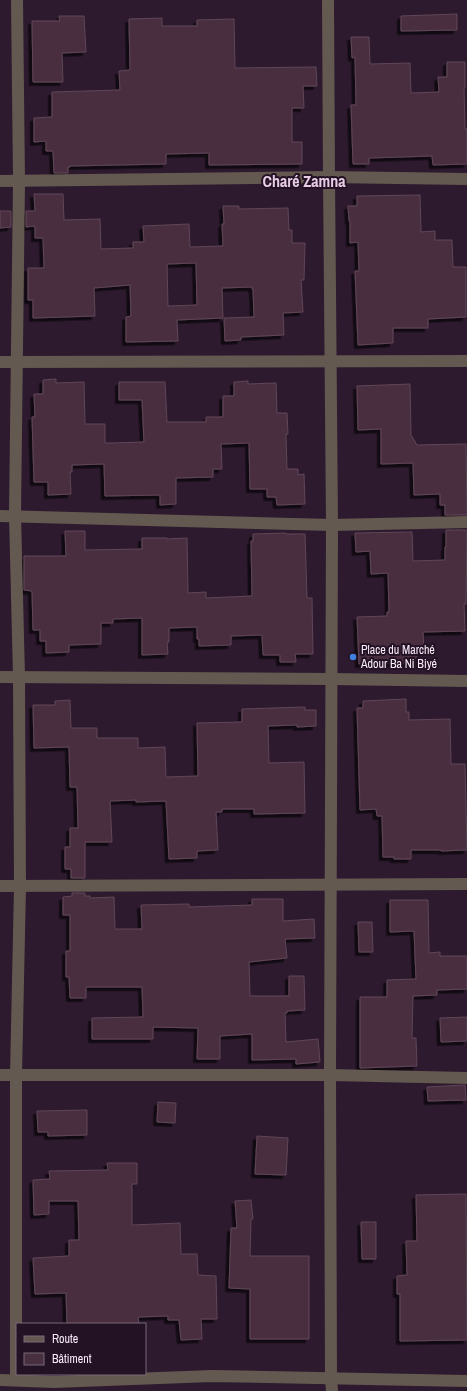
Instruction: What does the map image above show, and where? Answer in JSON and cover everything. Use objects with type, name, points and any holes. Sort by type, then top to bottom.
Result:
[{"type":"street","points":[[16,1380],[16,1075],[20,887],[19,677],[15,516],[19,180],[17,0]]},
{"type":"street","points":[[328,0],[332,525],[330,1075],[332,1391]]},
{"type":"street","points":[[0,181],[329,177],[467,179]]},
{"type":"street","points":[[0,362],[467,362]]},
{"type":"street","points":[[0,516],[332,525],[467,522]]},
{"type":"street","points":[[0,677],[332,679],[467,682]]},
{"type":"street","points":[[0,886],[467,884]]},
{"type":"street","points":[[0,1075],[330,1075],[467,1078]]},
{"type":"street","points":[[0,1380],[16,1380],[52,1386],[212,1376],[467,1381]]},
{"type":"building","points":[[457,14],[457,30],[401,31],[401,16]]},
{"type":"building","points":[[59,16],[84,16],[86,52],[62,53],[63,82],[33,82],[32,21],[60,21]]},
{"type":"building","points":[[162,18],[162,26],[197,26],[197,20],[234,19],[235,68],[316,67],[317,86],[303,86],[304,108],[292,108],[292,142],[302,142],[302,164],[209,165],[209,153],[166,154],[166,164],[69,166],[68,173],[54,173],[53,151],[46,151],[46,141],[34,142],[34,118],[52,117],[52,92],[120,90],[119,71],[130,70],[129,19]]},
{"type":"building","points":[[351,37],[369,37],[370,64],[410,63],[411,93],[439,92],[438,77],[447,77],[447,62],[465,62],[464,88],[465,129],[467,129],[467,164],[433,165],[432,156],[369,158],[369,164],[353,164],[351,105],[356,105],[355,57],[352,58]]},
{"type":"building","points":[[34,194],[63,194],[64,220],[100,219],[101,249],[133,248],[133,242],[144,242],[143,226],[189,224],[190,247],[223,246],[223,206],[239,206],[239,209],[288,208],[289,230],[292,230],[292,243],[305,243],[304,280],[301,280],[303,312],[283,313],[284,335],[241,337],[241,340],[225,341],[224,318],[254,317],[253,289],[252,287],[222,288],[223,318],[177,320],[178,341],[126,342],[126,317],[131,316],[130,285],[94,288],[95,316],[33,318],[33,300],[28,300],[28,268],[44,268],[43,238],[35,238],[35,226],[26,227],[26,211],[35,211]],"holes":[[[196,263],[197,305],[168,306],[167,264]]]},
{"type":"building","points":[[420,195],[421,232],[435,231],[435,240],[452,240],[453,267],[466,267],[466,317],[428,319],[428,328],[393,328],[393,343],[358,345],[355,271],[359,271],[358,242],[350,243],[348,206],[357,206],[357,196]]},
{"type":"building","points":[[0,211],[11,211],[11,227],[0,228]]},
{"type":"building","points":[[56,379],[56,383],[84,382],[85,424],[105,424],[105,443],[144,442],[142,400],[119,400],[119,382],[165,382],[167,422],[206,422],[206,417],[223,417],[223,396],[234,396],[234,382],[248,381],[248,384],[276,383],[277,413],[287,413],[287,469],[298,469],[298,475],[304,474],[305,504],[277,505],[276,497],[267,497],[267,489],[250,489],[249,443],[221,444],[222,469],[213,469],[213,477],[176,478],[176,504],[160,505],[160,495],[105,496],[104,464],[72,465],[72,472],[70,472],[71,494],[48,495],[48,482],[34,482],[32,417],[35,417],[34,394],[43,394],[43,380]]},
{"type":"building","points":[[410,384],[411,435],[417,445],[466,444],[467,515],[445,515],[445,505],[440,505],[440,494],[414,495],[413,463],[381,464],[381,429],[358,430],[357,386]]},
{"type":"building","points":[[446,530],[467,530],[466,604],[464,604],[465,631],[423,632],[424,652],[419,652],[413,663],[359,664],[357,617],[387,616],[387,612],[389,612],[388,573],[371,574],[370,551],[356,552],[355,533],[412,532],[413,561],[445,560]]},
{"type":"building","points":[[65,531],[85,531],[85,550],[142,549],[142,538],[187,538],[188,593],[206,592],[206,598],[252,596],[251,541],[253,541],[253,534],[305,534],[307,598],[312,598],[313,654],[295,654],[296,662],[280,662],[280,655],[263,655],[262,635],[231,636],[231,645],[199,646],[199,639],[197,639],[197,627],[169,628],[169,642],[167,642],[168,654],[142,655],[142,618],[113,619],[113,623],[101,623],[101,644],[69,645],[69,652],[46,653],[46,641],[40,641],[40,630],[33,630],[32,591],[24,590],[24,556],[66,556]]},
{"type":"building","points":[[406,699],[406,712],[409,712],[409,720],[450,719],[451,764],[465,764],[467,850],[411,850],[411,859],[394,859],[394,857],[383,857],[382,816],[377,816],[376,809],[360,810],[357,708],[363,708],[363,701]]},
{"type":"building","points":[[70,700],[71,728],[97,728],[97,738],[138,738],[138,748],[165,747],[166,777],[198,776],[197,723],[242,722],[242,709],[305,707],[305,710],[316,710],[316,726],[268,726],[269,763],[304,762],[305,813],[254,814],[254,809],[222,809],[222,812],[216,812],[218,850],[197,851],[197,858],[169,859],[166,801],[110,801],[112,842],[85,842],[85,878],[71,878],[71,869],[65,869],[65,847],[70,847],[70,828],[78,828],[77,787],[70,787],[69,747],[34,748],[33,705],[55,705],[55,701]]},
{"type":"building","points":[[72,893],[85,893],[85,896],[90,896],[90,898],[114,897],[115,929],[142,929],[141,905],[189,904],[189,907],[252,905],[252,899],[283,899],[283,921],[314,919],[315,938],[285,939],[287,958],[249,962],[250,996],[289,996],[289,976],[304,976],[305,1010],[287,1011],[287,1013],[285,1013],[286,1042],[318,1039],[320,1062],[296,1064],[296,1059],[252,1060],[252,1034],[220,1036],[220,1059],[197,1059],[198,1028],[153,1027],[153,1039],[92,1039],[92,1018],[143,1017],[142,987],[86,987],[86,998],[70,998],[69,977],[66,977],[66,951],[70,951],[70,915],[63,915],[63,897],[72,896]]},
{"type":"building","points":[[390,900],[428,900],[429,953],[440,952],[440,956],[467,956],[467,989],[437,990],[437,995],[413,996],[412,1038],[416,1038],[417,1066],[360,1068],[360,997],[387,997],[387,980],[416,979],[414,931],[390,932]]},
{"type":"building","points":[[358,922],[372,922],[373,952],[359,952]]},
{"type":"building","points":[[467,1017],[467,1041],[441,1042],[440,1018]]},
{"type":"building","points":[[465,1085],[466,1100],[428,1101],[427,1087]]},
{"type":"building","points":[[158,1102],[176,1103],[175,1123],[157,1122]]},
{"type":"building","points":[[87,1110],[87,1135],[48,1136],[48,1132],[38,1132],[37,1111]]},
{"type":"building","points":[[257,1136],[288,1138],[286,1175],[255,1174]]},
{"type":"building","points":[[107,1163],[137,1163],[137,1184],[132,1184],[132,1225],[180,1223],[181,1254],[197,1254],[198,1275],[216,1276],[217,1319],[201,1319],[202,1339],[181,1340],[179,1320],[168,1320],[168,1316],[138,1317],[139,1323],[67,1323],[66,1293],[35,1294],[33,1258],[69,1256],[69,1240],[79,1240],[78,1201],[49,1201],[49,1214],[34,1215],[33,1180],[50,1179],[49,1171],[108,1170]]},
{"type":"building","points":[[466,1194],[467,1340],[400,1341],[400,1294],[397,1294],[397,1276],[407,1275],[406,1241],[417,1241],[416,1195]]},
{"type":"building","points":[[251,1200],[253,1219],[251,1219],[250,1256],[309,1256],[309,1339],[250,1339],[250,1289],[229,1288],[231,1228],[237,1228],[235,1201]]},
{"type":"building","points":[[361,1222],[376,1222],[376,1259],[362,1259]]},
{"type":"place","name":"Place du Marché Adour Ba Ni Biyé","points":[[353,657]]},
{"type":"district","name":"Charé Zamna","points":[[304,181]]}]
